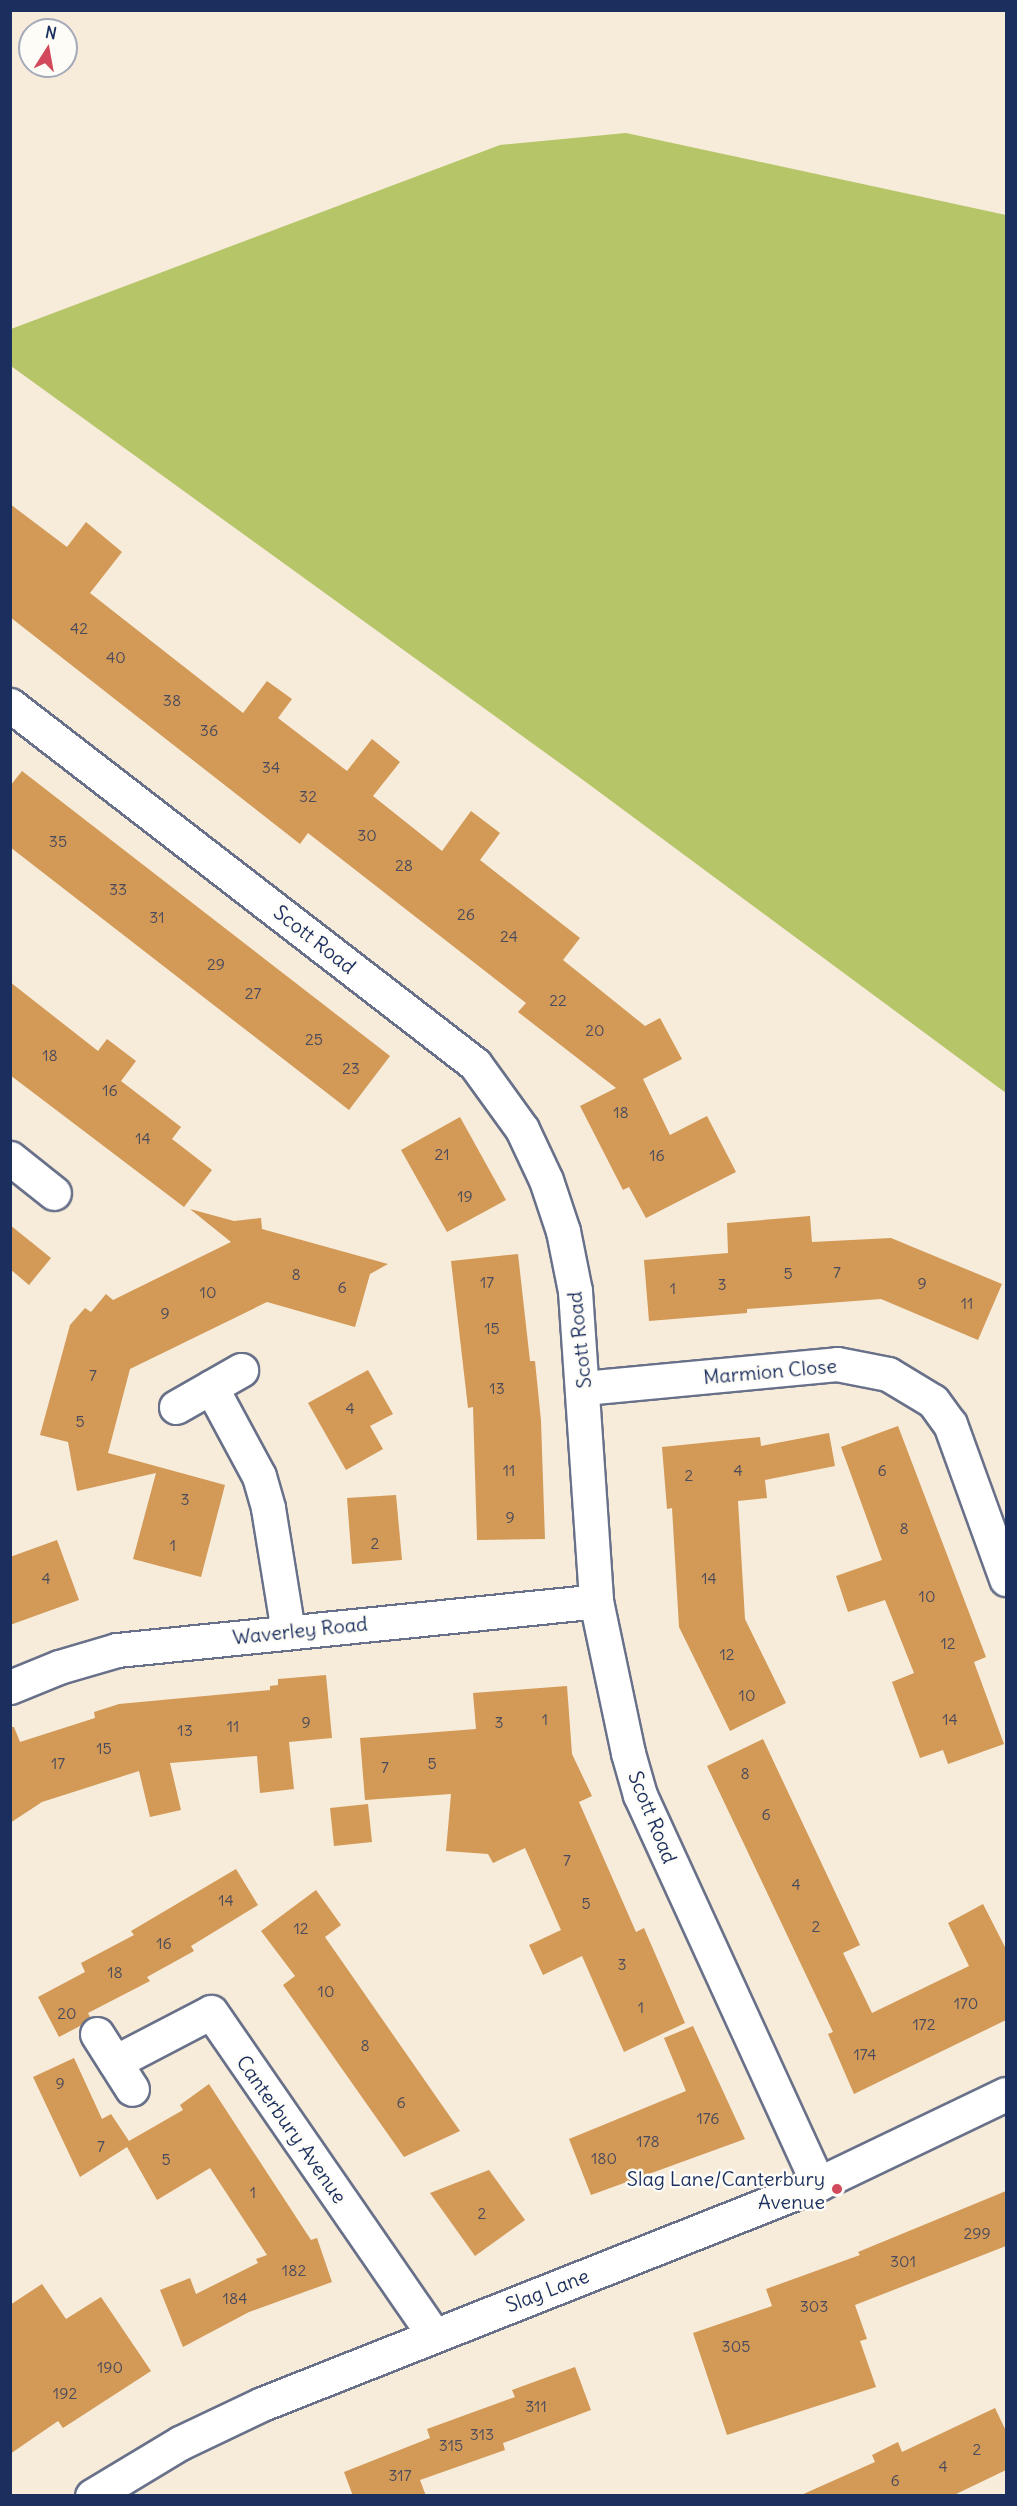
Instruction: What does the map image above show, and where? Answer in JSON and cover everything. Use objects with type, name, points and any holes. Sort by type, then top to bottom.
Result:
[{"type":"street","name":"Scott Road","points":[[10,705],[451,1044],[488,1079],[522,1130],[546,1180],[563,1231],[575,1291],[584,1388],[596,1601],[640,1795],[818,2184]]},
{"type":"street","points":[[10,1158],[54,1193]]},
{"type":"street","name":"Marmion Close","points":[[584,1388],[837,1364],[888,1374],[933,1401],[950,1424],[1006,1579]]},
{"type":"street","points":[[176,1407],[241,1370]]},
{"type":"street","points":[[211,1387],[259,1476],[268,1508],[288,1631]]},
{"type":"street","name":"Waverley Road","points":[[10,1687],[59,1666],[117,1650],[596,1601]]},
{"type":"street","name":"Canterbury Avenue","points":[[97,2034],[123,2076],[212,2012],[433,2334]]},
{"type":"street","name":"Slag Lane","points":[[92,2496],[180,2443],[262,2404],[433,2334],[818,2184],[1006,2094]]},
{"type":"green space","points":[[626,133],[1006,215],[1006,1093],[579,777],[11,366],[11,329],[500,145]]},
{"type":"building","points":[[10,504],[67,547],[86,522],[122,552],[90,593],[243,713],[267,681],[292,699],[278,718],[347,771],[372,739],[400,762],[373,796],[442,851],[471,811],[500,833],[480,860],[580,938],[563,960],[645,1026],[660,1018],[682,1059],[643,1079],[670,1135],[707,1116],[736,1172],[646,1218],[629,1187],[623,1190],[580,1106],[616,1088],[518,1012],[526,1003],[308,833],[300,844],[10,617]]},
{"type":"building","points":[[22,771],[390,1056],[349,1110],[10,847],[10,786]]},
{"type":"building","points":[[10,982],[98,1051],[107,1039],[136,1061],[121,1081],[181,1127],[172,1139],[212,1170],[184,1207],[10,1075]]},
{"type":"building","points":[[460,1117],[506,1200],[447,1232],[401,1150]]},
{"type":"building","points":[[190,1209],[234,1221],[261,1218],[262,1229],[388,1264],[370,1274],[355,1327],[267,1302],[130,1369],[108,1453],[225,1485],[201,1577],[133,1559],[156,1473],[77,1491],[68,1442],[40,1435],[70,1325],[85,1308],[91,1312],[106,1294],[113,1300],[231,1242]]},
{"type":"building","points":[[810,1216],[812,1242],[891,1238],[1002,1284],[978,1340],[881,1299],[747,1309],[747,1313],[649,1321],[644,1260],[728,1253],[727,1223]]},
{"type":"building","points":[[10,1225],[51,1258],[29,1285],[10,1269]]},
{"type":"building","points":[[518,1254],[530,1361],[535,1361],[541,1421],[545,1539],[477,1540],[473,1407],[468,1408],[451,1261]]},
{"type":"building","points":[[368,1370],[393,1414],[370,1426],[383,1449],[346,1470],[308,1403]]},
{"type":"building","points":[[898,1426],[986,1657],[974,1662],[1004,1744],[948,1764],[943,1750],[920,1758],[892,1682],[914,1673],[885,1600],[848,1612],[836,1576],[882,1560],[841,1447]]},
{"type":"building","points":[[829,1433],[835,1466],[765,1480],[767,1498],[738,1501],[745,1619],[786,1703],[730,1731],[679,1627],[672,1508],[667,1509],[662,1447],[760,1437],[761,1446]]},
{"type":"building","points":[[396,1495],[402,1560],[352,1564],[347,1498]]},
{"type":"building","points":[[57,1540],[79,1600],[10,1625],[10,1557]]},
{"type":"building","points":[[326,1675],[332,1738],[289,1742],[294,1789],[260,1793],[257,1756],[170,1763],[181,1810],[150,1817],[139,1771],[42,1802],[10,1823],[10,1727],[14,1727],[20,1742],[95,1718],[94,1712],[119,1704],[270,1690],[270,1686],[278,1685],[278,1679]]},
{"type":"building","points":[[567,1686],[572,1754],[592,1796],[579,1802],[636,1932],[644,1928],[685,2023],[624,2052],[582,1956],[543,1975],[529,1945],[561,1930],[525,1848],[493,1863],[488,1854],[446,1851],[451,1794],[365,1800],[360,1738],[476,1729],[473,1693]]},
{"type":"building","points":[[763,1739],[860,1945],[843,1953],[872,2013],[969,1966],[948,1923],[983,1904],[1006,1949],[1006,2020],[854,2094],[828,2034],[833,2032],[707,1766]]},
{"type":"building","points":[[368,1804],[372,1842],[334,1846],[330,1808]]},
{"type":"building","points":[[236,1869],[258,1905],[191,1946],[194,1951],[147,1977],[150,1981],[88,2013],[90,2017],[80,2026],[59,2037],[38,1997],[85,1972],[81,1963],[134,1935],[131,1931]]},
{"type":"building","points":[[316,1890],[341,1925],[325,1937],[460,2131],[404,2157],[283,1985],[295,1976],[261,1931]]},
{"type":"building","points":[[693,2026],[745,2139],[591,2195],[569,2139],[686,2091],[664,2038]]},
{"type":"building","points":[[74,2058],[102,2119],[111,2114],[129,2141],[183,2110],[180,2105],[209,2084],[311,2240],[317,2238],[332,2282],[249,2312],[183,2347],[160,2290],[190,2278],[196,2294],[258,2263],[256,2259],[267,2255],[210,2168],[157,2200],[127,2147],[80,2177],[33,2077]]},
{"type":"building","points":[[489,2170],[525,2220],[475,2256],[430,2193]]},
{"type":"building","points":[[1006,2191],[1006,2246],[855,2305],[867,2339],[860,2341],[876,2387],[727,2435],[693,2333],[772,2306],[766,2289],[860,2255],[858,2252]]},
{"type":"building","points":[[42,2284],[66,2319],[101,2297],[151,2371],[63,2428],[58,2421],[10,2454],[10,2305]]},
{"type":"building","points":[[575,2367],[591,2410],[503,2443],[505,2450],[420,2480],[426,2496],[353,2496],[344,2472],[430,2438],[427,2429],[515,2397],[512,2390]]},
{"type":"building","points":[[995,2408],[1006,2431],[1006,2470],[952,2496],[799,2496],[875,2462],[872,2455],[898,2442],[902,2452]]},
{"type":"place","name":"Slag Lane/Canterbury Avenue","points":[[837,2189]]}]
